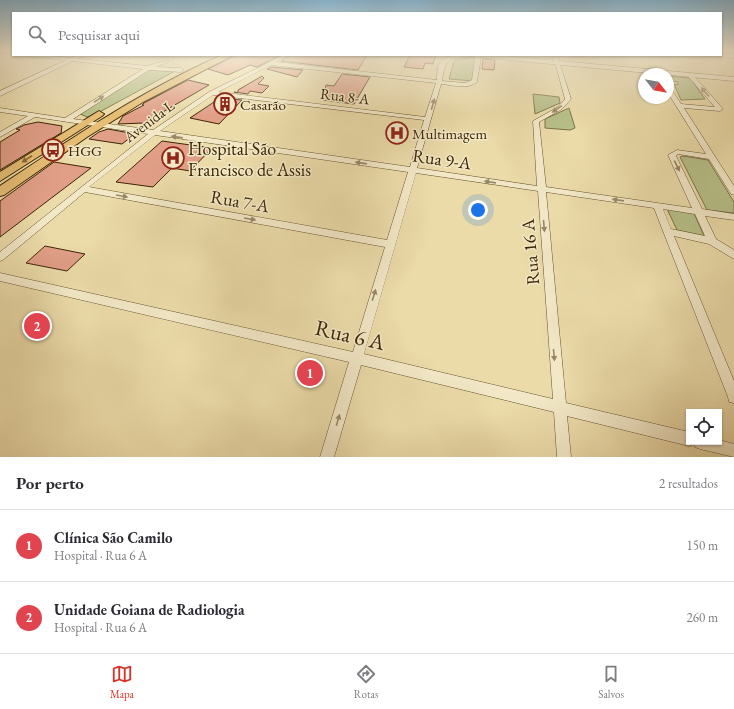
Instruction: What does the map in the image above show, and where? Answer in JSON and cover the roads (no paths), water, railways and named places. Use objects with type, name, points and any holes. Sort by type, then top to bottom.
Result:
[{"type":"main road","points":[[0,177],[84,123],[175,72]]},
{"type":"main road","points":[[0,192],[98,125],[167,84],[192,72]]},
{"type":"street","points":[[0,94],[45,72]]},
{"type":"street","points":[[66,120],[141,72]]},
{"type":"street","name":"Avenida L","points":[[0,257],[153,133],[211,93],[252,72]]},
{"type":"street","points":[[353,72],[465,85],[474,83],[476,72]]},
{"type":"street","points":[[327,457],[428,120],[441,72]]},
{"type":"street","name":"Rua 16 A","points":[[560,72],[568,99],[560,108],[536,121],[558,406],[564,457]]},
{"type":"street","points":[[674,74],[734,79]]},
{"type":"street","points":[[679,106],[720,110],[690,75]]},
{"type":"street","name":"Rua 8-A","points":[[211,93],[428,120]]},
{"type":"street","points":[[674,98],[734,192]]},
{"type":"street","points":[[0,110],[84,123]]},
{"type":"street","points":[[0,135],[33,116]]},
{"type":"street","name":"Rua 9-A","points":[[84,123],[734,217]]},
{"type":"street","points":[[711,157],[677,152],[672,155],[712,241]]},
{"type":"street","name":"Rua 7-A","points":[[84,189],[390,244]]},
{"type":"street","points":[[657,206],[734,397]]},
{"type":"street","points":[[668,232],[712,241],[734,255]]},
{"type":"street","name":"Rua 6 A","points":[[0,277],[356,358],[686,438]]},
{"type":"street","points":[[711,445],[734,451]]},
{"type":"place","name":"Casarão","points":[[225,104]]},
{"type":"place","name":"Multimagem","points":[[397,133]]},
{"type":"place","name":"HGG","points":[[53,150]]},
{"type":"place","name":"Hospital São Francisco de Assis","points":[[173,158]]},
{"type":"place","name":"Unidade Goiana de Radiologia","points":[[37,326]]},
{"type":"place","name":"Clínica São Camilo","points":[[310,373]]}]
